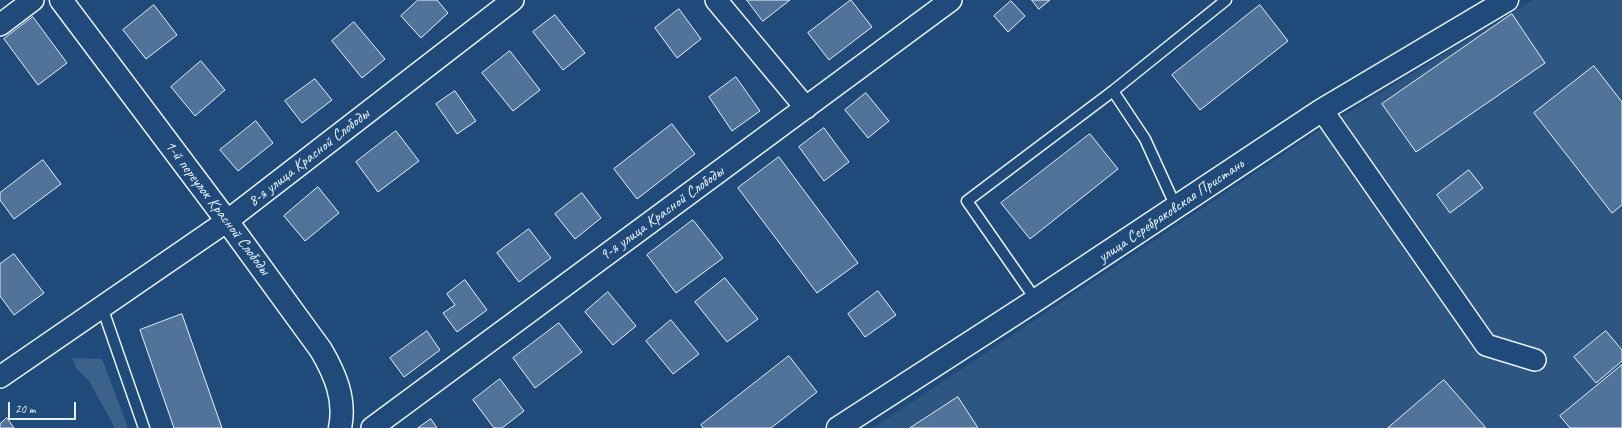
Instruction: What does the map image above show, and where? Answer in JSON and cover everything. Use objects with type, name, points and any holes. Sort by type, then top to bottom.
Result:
[{"type":"street","points":[[0,25],[33,0]]},
{"type":"street","name":"1-й переулок Красной Слободы","points":[[61,0],[227,221],[330,365],[337,381],[342,399],[343,416],[340,428]]},
{"type":"street","name":"8-я улица Красной Слободы","points":[[0,377],[227,221],[513,0]]},
{"type":"street","points":[[716,0],[806,108]]},
{"type":"street","name":"9-я улица Красной Слободы","points":[[372,428],[951,0]]},
{"type":"street","name":"улица Серебряковская Пристань","points":[[838,428],[1036,300],[1322,110],[1507,0]]},
{"type":"street","points":[[1322,110],[1486,345],[1535,360]]},
{"type":"lane","points":[[1036,300],[967,201],[1113,92],[1226,0]]},
{"type":"lane","points":[[1113,92],[1145,139],[1176,207]]},
{"type":"lane","points":[[102,307],[144,428]]},
{"type":"shaded area","points":[[1533,0],[1622,0],[1622,428],[873,428],[1318,131]]},
{"type":"shaded area","points":[[72,358],[102,359],[128,428],[115,428],[89,381],[76,368]]},
{"type":"building","points":[[418,0],[437,0],[448,13],[421,38],[401,16]]},
{"type":"building","points":[[747,0],[790,0],[763,21]]},
{"type":"building","points":[[851,0],[872,27],[829,60],[808,33]]},
{"type":"building","points":[[1032,0],[1050,0],[1039,9]]},
{"type":"building","points":[[1011,1],[1025,16],[1008,32],[994,16]]},
{"type":"building","points":[[154,5],[177,35],[146,59],[123,30]]},
{"type":"building","points":[[1260,5],[1288,41],[1200,110],[1172,75]]},
{"type":"building","points":[[679,9],[701,39],[677,58],[655,28]]},
{"type":"building","points":[[1512,14],[1545,63],[1416,152],[1382,104]]},
{"type":"building","points":[[555,15],[585,53],[563,70],[533,32]]},
{"type":"building","points":[[33,17],[67,63],[38,85],[4,39]]},
{"type":"building","points":[[354,22],[385,59],[362,78],[332,41]]},
{"type":"building","points":[[510,51],[540,90],[513,111],[482,73]]},
{"type":"building","points":[[201,61],[225,90],[195,116],[171,87]]},
{"type":"building","points":[[1594,66],[1622,102],[1622,205],[1612,213],[1534,113]]},
{"type":"building","points":[[736,77],[760,111],[732,131],[709,97]]},
{"type":"building","points":[[315,79],[332,100],[302,123],[285,101]]},
{"type":"building","points":[[455,91],[476,121],[457,134],[436,104]]},
{"type":"building","points":[[866,93],[889,121],[868,138],[845,110]]},
{"type":"building","points":[[256,121],[273,143],[238,171],[220,150]]},
{"type":"building","points":[[672,124],[695,154],[637,199],[614,169]]},
{"type":"building","points":[[824,128],[849,162],[824,181],[799,147]]},
{"type":"building","points":[[396,131],[419,161],[378,192],[356,162]]},
{"type":"building","points":[[1090,134],[1118,169],[1030,239],[1001,203]]},
{"type":"building","points":[[779,157],[858,263],[817,293],[738,188]]},
{"type":"building","points":[[43,160],[61,184],[14,219],[0,200],[0,193]]},
{"type":"building","points":[[1469,170],[1483,188],[1450,213],[1437,195]]},
{"type":"building","points":[[318,187],[339,213],[305,241],[284,216]]},
{"type":"building","points":[[582,193],[601,218],[575,239],[555,214]]},
{"type":"building","points":[[693,220],[723,258],[676,293],[647,255]]},
{"type":"building","points":[[529,229],[551,258],[519,282],[497,253]]},
{"type":"building","points":[[14,254],[44,293],[14,315],[0,296],[0,264]]},
{"type":"building","points":[[725,278],[758,319],[727,342],[695,302]]},
{"type":"building","points":[[465,280],[487,310],[457,332],[443,313],[455,305],[447,294]]},
{"type":"building","points":[[878,291],[896,315],[865,337],[848,314]]},
{"type":"building","points":[[608,292],[636,326],[613,345],[585,312]]},
{"type":"building","points":[[182,314],[222,428],[174,428],[140,330]]},
{"type":"building","points":[[671,320],[699,354],[673,374],[646,341]]},
{"type":"building","points":[[559,323],[582,352],[535,388],[513,358]]},
{"type":"building","points":[[427,331],[440,350],[404,377],[390,358]]},
{"type":"building","points":[[1606,331],[1622,350],[1622,361],[1596,383],[1574,357]]},
{"type":"building","points":[[789,356],[817,392],[771,428],[703,428],[701,425]]},
{"type":"building","points":[[1622,365],[1622,428],[1570,428],[1560,416]]},
{"type":"building","points":[[500,379],[524,411],[502,428],[494,428],[473,400]]},
{"type":"building","points":[[1444,380],[1486,428],[1388,428]]},
{"type":"building","points":[[958,397],[978,428],[910,428]]},
{"type":"building","points":[[7,418],[14,428],[0,428],[0,424]]},
{"type":"building","points":[[431,419],[437,428],[418,428]]}]
